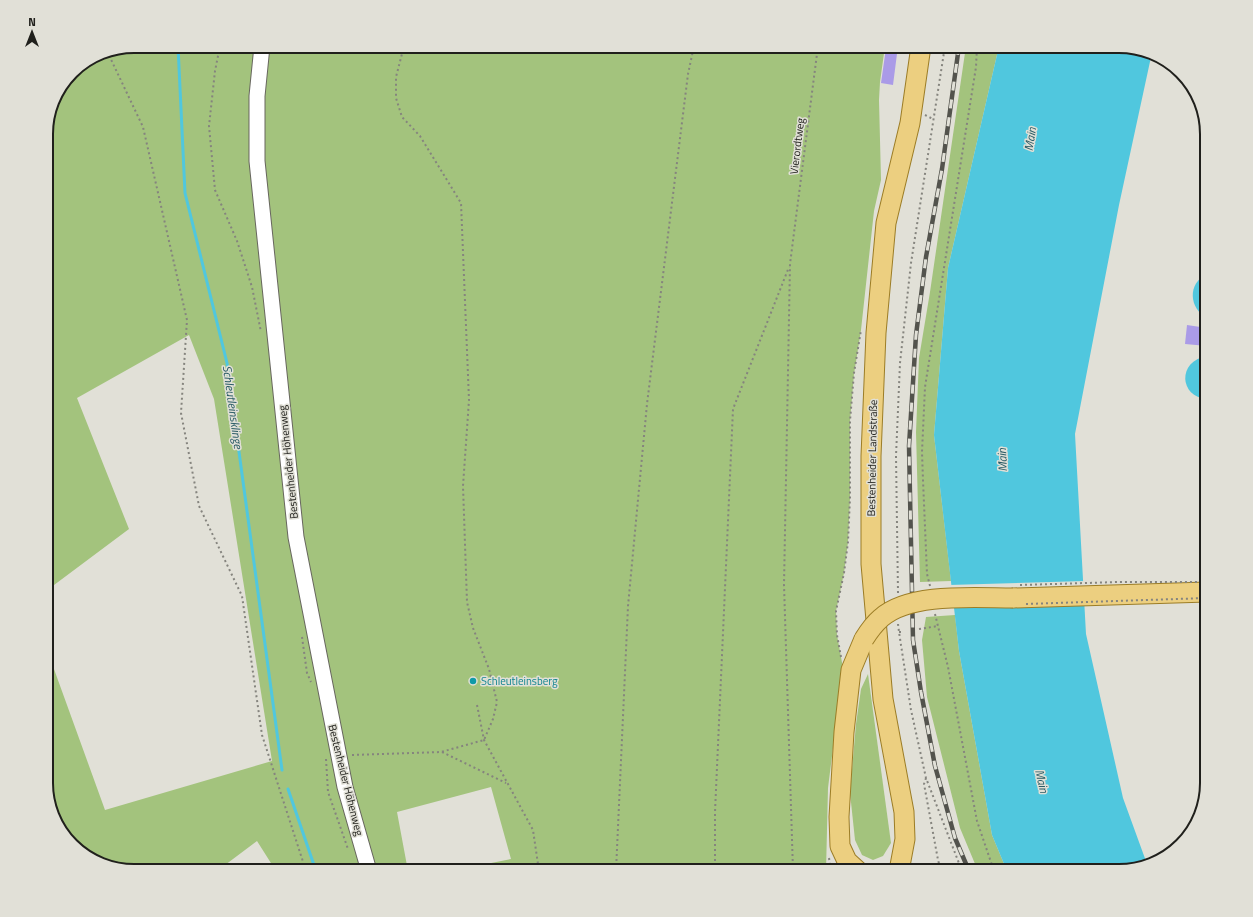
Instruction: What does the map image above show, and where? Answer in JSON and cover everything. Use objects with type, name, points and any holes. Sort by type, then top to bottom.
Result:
[{"type":"main road","name":"Bestenheider Landstraße","points":[[900,864],[905,839],[904,812],[883,699],[871,564],[871,456],[876,333],[886,223],[910,123],[920,53]]},
{"type":"main road","points":[[849,864],[847,862],[840,846],[840,838],[841,770],[851,670],[864,639],[873,626],[882,617],[905,605],[923,600],[1019,601],[1200,592]]},
{"type":"street","name":"Bestenheider Höhenweg","points":[[261,53],[256,96],[257,161],[296,537],[338,755],[345,787],[367,864]]},
{"type":"path","points":[[402,53],[396,77],[396,98],[402,117],[420,136],[461,203],[470,400],[463,486],[467,602],[473,628],[489,669],[497,702],[493,718],[484,740]]},
{"type":"path","points":[[616,864],[628,599],[648,396],[688,74],[692,53]]},
{"type":"path","name":"Vierordtweg","points":[[790,264],[817,53]]},
{"type":"path","points":[[898,594],[896,456],[900,363],[911,263],[945,53]]},
{"type":"path","points":[[930,589],[927,574],[923,480],[925,387],[976,67],[977,53]]},
{"type":"path","points":[[110,57],[143,127],[187,320],[181,413],[199,506],[242,596],[262,735],[304,864]]},
{"type":"path","points":[[716,864],[716,796],[733,409],[790,264]]},
{"type":"path","points":[[790,264],[784,585],[793,864]]},
{"type":"path","points":[[851,670],[843,668],[840,656],[836,610],[844,573],[848,542],[850,498],[850,421],[854,374],[861,323]]},
{"type":"path","points":[[1019,601],[1200,598]]},
{"type":"path","points":[[935,611],[948,667],[977,821],[992,864]]},
{"type":"path","points":[[898,617],[911,710],[926,778],[959,864]]},
{"type":"path","points":[[919,629],[938,626]]},
{"type":"path","points":[[899,632],[904,632]]},
{"type":"path","points":[[477,705],[484,740],[533,830],[538,864]]},
{"type":"path","points":[[338,755],[441,752],[484,740]]},
{"type":"path","points":[[441,752],[507,784]]},
{"type":"path","points":[[926,778],[924,784],[939,864]]},
{"type":"green space","points":[[129,53],[884,53],[879,100],[881,180],[874,211],[861,330],[854,374],[850,421],[850,498],[848,542],[844,573],[836,611],[837,635],[843,668],[828,788],[826,864],[486,864],[511,859],[491,787],[397,812],[407,864],[272,864],[257,841],[226,864],[134,864],[108,860],[98,856],[81,844],[73,836],[59,814],[56,804],[53,788],[53,666],[105,810],[272,761],[214,399],[189,335],[77,398],[129,529],[53,586],[53,129],[61,98],[81,73],[98,61],[108,57]]},
{"type":"green space","points":[[965,53],[997,53],[948,268],[934,435],[951,581],[920,582],[916,432],[919,358]]},
{"type":"green space","points":[[955,615],[959,651],[992,835],[1004,864],[975,864],[960,828],[927,697],[922,640],[926,617]]},
{"type":"green space","points":[[868,674],[891,843],[883,856],[873,860],[862,855],[855,840],[850,793],[856,724],[861,689]]},
{"type":"water","name":"Main","points":[[997,53],[1124,53],[1151,59],[1119,205],[1075,434],[1086,634],[1123,798],[1145,860],[1119,864],[1004,864],[992,835],[959,651],[934,435],[948,268]]},
{"type":"water","points":[[1200,279],[1200,313],[1194,302],[1193,296],[1193,290],[1196,283]]},
{"type":"water","points":[[1200,358],[1200,397],[1191,392],[1185,379],[1186,371],[1197,359]]},
{"type":"pier","points":[[1085,581],[1086,604],[952,608],[949,585]]},
{"type":"building","points":[[885,53],[897,53],[893,85],[881,83]]},
{"type":"building","points":[[1187,325],[1200,327],[1200,345],[1185,344]]},
{"type":"waterway","name":"Schleutleinsklinge","points":[[178,53],[185,193],[227,363],[282,770]]},
{"type":"waterway","name":"Schleutleinsklinge","points":[[288,789],[314,864]]},
{"type":"railway","points":[[958,53],[942,169],[926,257],[916,335],[909,446],[913,640],[935,766],[955,838],[966,864]]},
{"type":"place","name":"Schleutleinsberg","points":[[473,681]]}]
